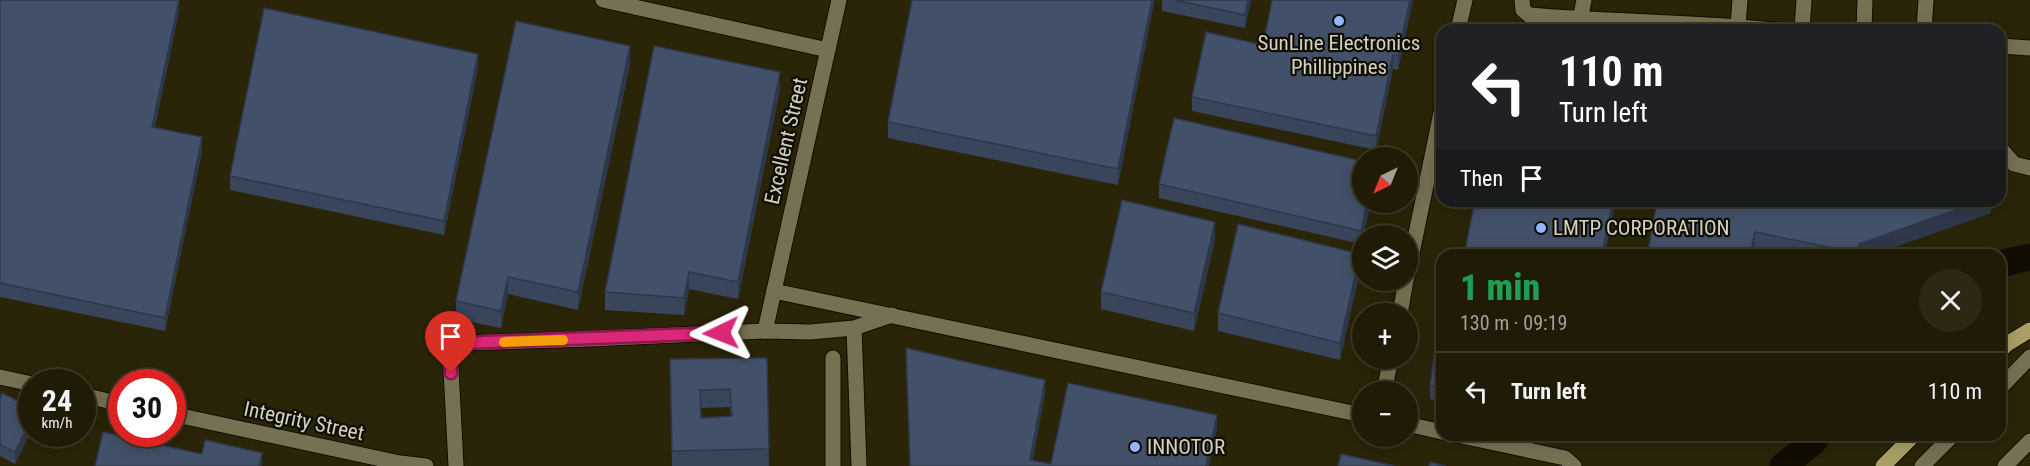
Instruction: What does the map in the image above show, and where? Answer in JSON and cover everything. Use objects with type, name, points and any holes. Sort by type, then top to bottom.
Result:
[{"type":"main road","points":[[2006,345],[2030,330]]},
{"type":"main road","points":[[1883,466],[1908,441]]},
{"type":"street","points":[[603,0],[828,50]]},
{"type":"street","name":"Excellent Street","points":[[765,331],[839,0]]},
{"type":"street","points":[[1459,24],[1464,0]]},
{"type":"street","points":[[1522,0],[1523,10],[1529,15],[1580,20],[1685,24]]},
{"type":"street","points":[[1580,20],[1584,0]]},
{"type":"street","points":[[1738,24],[1740,0]]},
{"type":"street","points":[[1802,24],[1804,0]]},
{"type":"street","points":[[1864,24],[1865,0]]},
{"type":"street","points":[[1924,24],[1926,0]]},
{"type":"street","points":[[2006,46],[2030,48]]},
{"type":"street","points":[[1418,225],[1436,137]]},
{"type":"street","points":[[2006,155],[2014,164],[2030,168]]},
{"type":"street","points":[[774,291],[1352,413]]},
{"type":"street","points":[[456,466],[450,350],[461,343],[765,331],[810,332],[854,328],[892,315]]},
{"type":"street","points":[[854,328],[859,466]]},
{"type":"street","points":[[2006,382],[2030,357]]},
{"type":"street","points":[[833,358],[833,466]]},
{"type":"street","points":[[0,377],[18,381]]},
{"type":"street","name":"Integrity Street","points":[[186,417],[400,464],[426,466]]},
{"type":"street","points":[[1418,427],[1436,431]]},
{"type":"street","points":[[1485,441],[1565,458],[1574,466]]},
{"type":"street","points":[[1922,466],[1947,441]]},
{"type":"street","points":[[2005,466],[2030,441]]},
{"type":"building","points":[[0,0],[179,0],[152,127],[202,137],[165,318],[0,283]]},
{"type":"building","points":[[912,0],[1152,0],[1118,169],[888,122]]},
{"type":"building","points":[[1175,0],[1248,0],[1245,15]]},
{"type":"building","points":[[1272,0],[1410,0],[1398,56],[1393,55],[1376,136],[1192,97],[1206,32],[1263,45]]},
{"type":"building","points":[[264,8],[478,54],[444,221],[230,176]]},
{"type":"building","points":[[516,21],[630,46],[578,292],[508,277],[501,311],[456,301]]},
{"type":"building","points":[[654,46],[780,72],[738,282],[689,272],[684,298],[605,292]]},
{"type":"building","points":[[1174,118],[1352,159],[1352,213],[1365,213],[1362,225],[1352,225],[1352,229],[1159,184]]},
{"type":"building","points":[[1122,200],[1215,222],[1194,313],[1101,292]]},
{"type":"building","name":"LMTP CORPORATION","points":[[1474,207],[1612,207],[1603,249],[1465,249]]},
{"type":"building","points":[[1656,207],[1964,207],[1859,244],[1858,249],[1838,249],[1755,232],[1751,249],[1648,249]]},
{"type":"building","points":[[1238,224],[1352,252],[1352,290],[1340,343],[1218,313]]},
{"type":"building","points":[[1436,344],[1436,386],[1430,385]]},
{"type":"building","points":[[906,348],[1045,380],[1030,460],[1051,464],[1068,383],[1217,415],[1206,466],[910,466]]},
{"type":"building","points":[[767,358],[769,449],[672,451],[670,359]],"holes":[[[730,389],[732,416],[701,418],[700,390]]]},
{"type":"building","points":[[2,393],[18,401],[18,446],[15,452],[0,445]]},
{"type":"building","points":[[103,432],[108,433],[108,447],[170,447],[202,454],[205,440],[262,453],[259,466],[95,466]]},
{"type":"building","points":[[1341,454],[1395,466],[1338,466]]},
{"type":"building","points":[[1430,462],[1446,466],[1429,466]]},
{"type":"waterway","points":[[2006,263],[2030,257]]},
{"type":"waterway","points":[[1783,466],[1814,441]]},
{"type":"slow traffic","points":[[504,342],[563,340]]},
{"type":"place","name":"SunLine Electronics Phillippines","points":[[1339,21]]},
{"type":"place","name":"LMTP CORPORATION","points":[[1541,228]]},
{"type":"place","name":"INNOTOR","points":[[1135,447]]},
{"type":"route","points":[[451,373],[450,350],[461,343],[721,333]]}]
